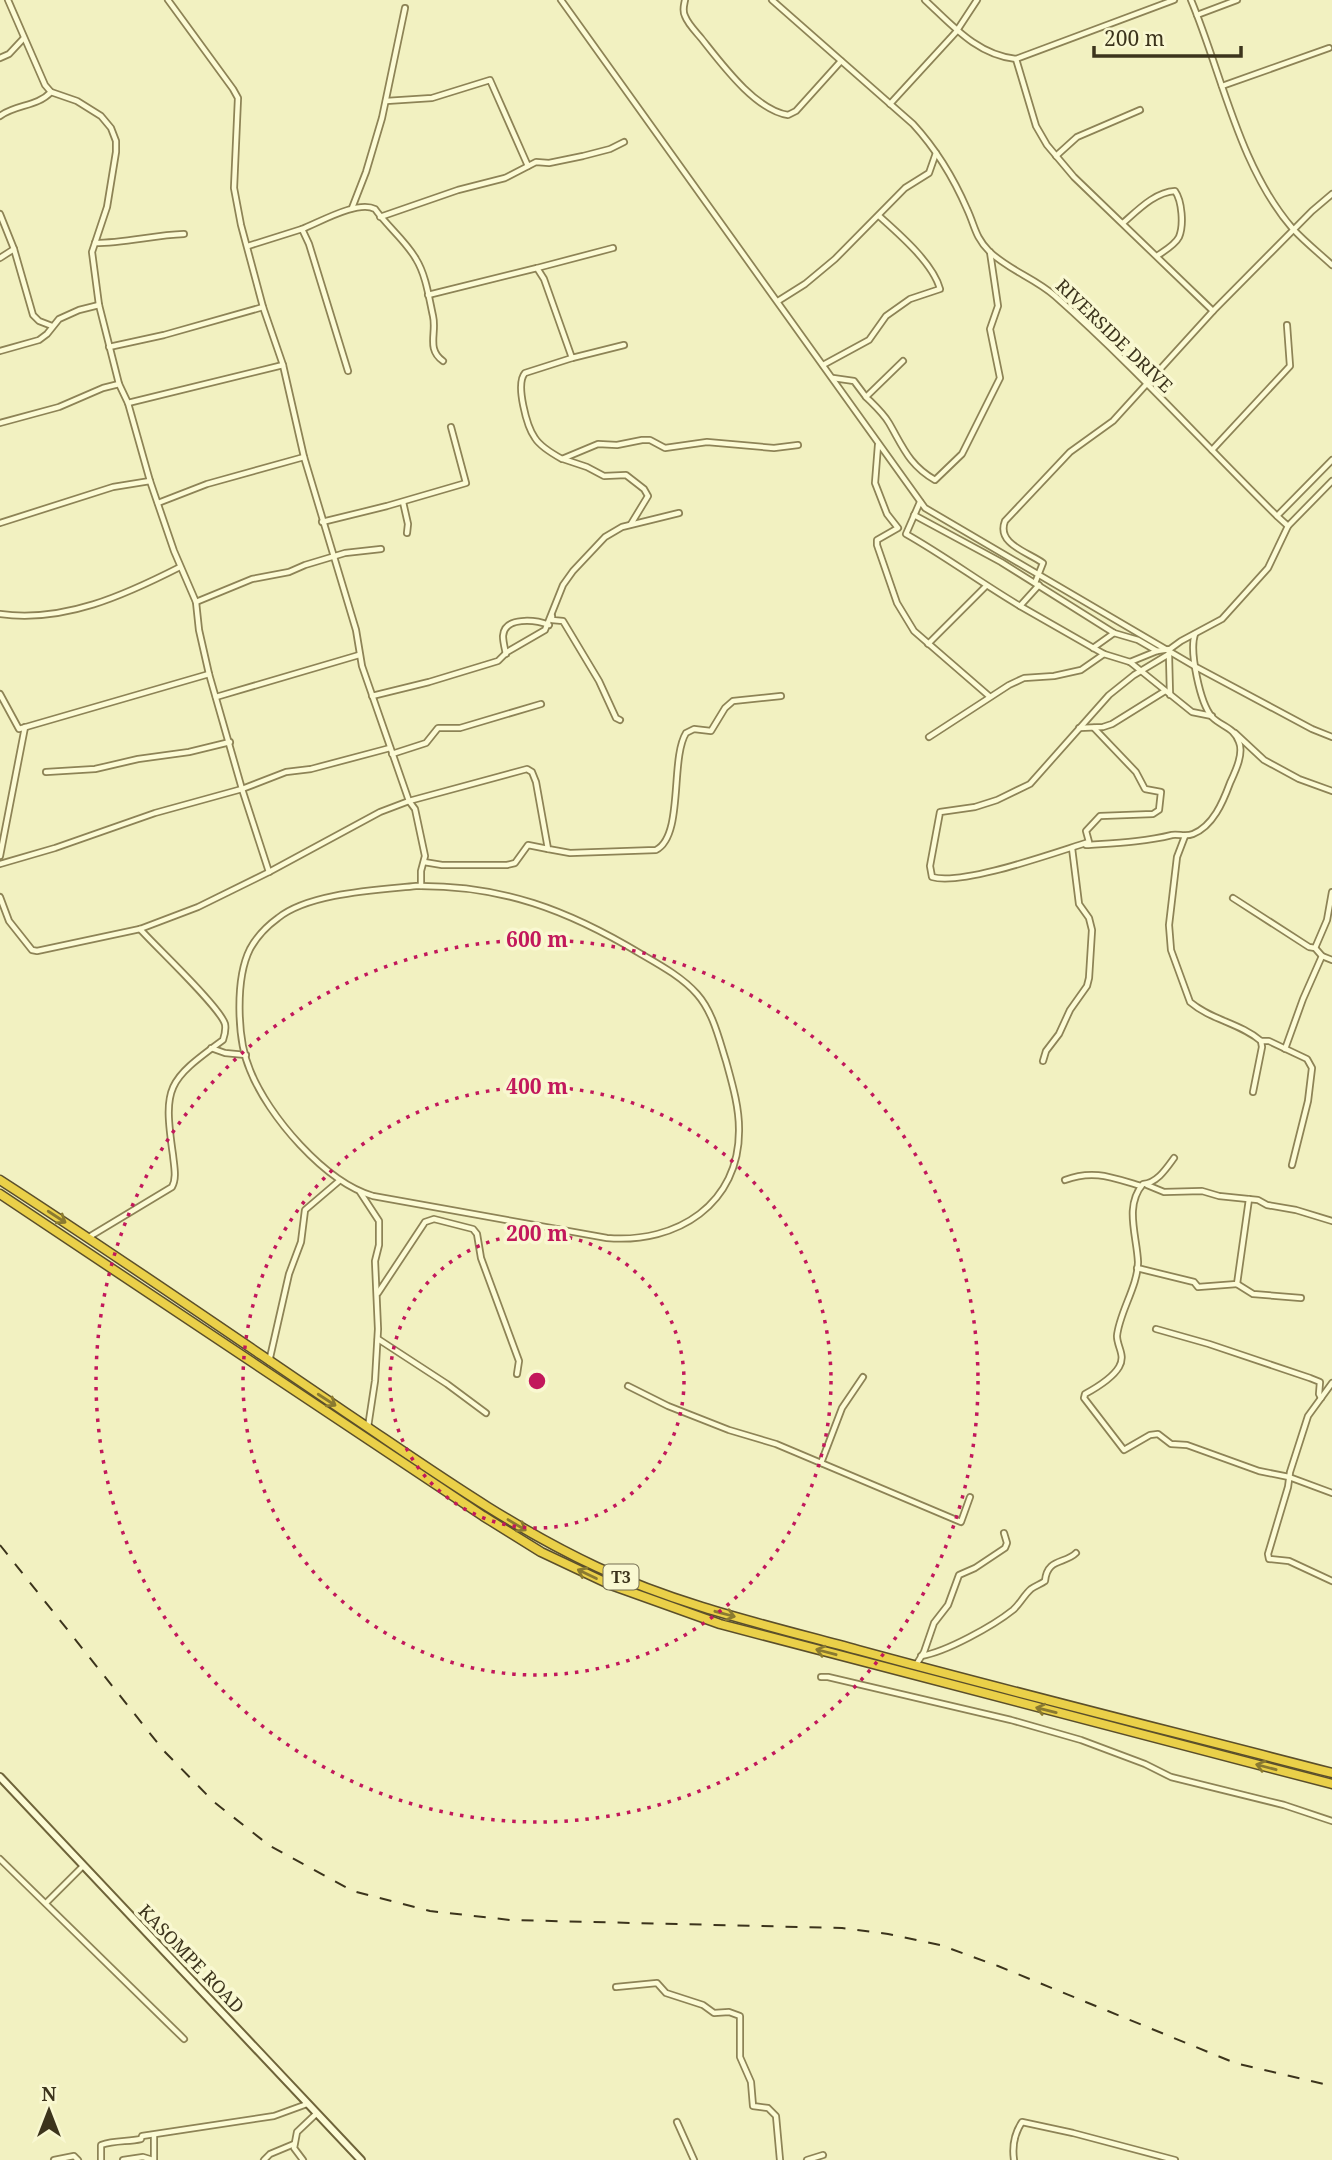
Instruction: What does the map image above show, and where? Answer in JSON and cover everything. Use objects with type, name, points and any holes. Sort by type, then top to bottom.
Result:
[{"type":"highway","name":"T3","points":[[0,1180],[499,1514],[542,1540],[600,1569],[710,1610],[1332,1773]]},
{"type":"highway","name":"T3","points":[[0,1194],[483,1517],[541,1552],[611,1586],[720,1624],[1332,1784]]},
{"type":"street","points":[[8,0],[41,80],[51,92],[95,111],[111,128],[116,141],[117,152],[110,194],[95,243],[93,266],[99,305],[119,384],[128,403],[150,481],[180,567],[196,602],[209,674],[269,872]]},
{"type":"street","points":[[168,0],[236,93],[234,188],[263,307],[283,365],[304,457],[356,631],[359,655],[409,801],[415,807],[424,862],[421,886]]},
{"type":"street","points":[[561,0],[920,502],[933,514],[1169,652],[1312,729],[1332,737]]},
{"type":"street","points":[[685,0],[683,9],[687,20],[733,77],[777,113],[788,115],[796,111],[842,61]]},
{"type":"street","name":"RIVERSIDE DRIVE","points":[[772,0],[920,132],[936,153],[967,210],[976,235],[990,251],[1008,267],[1052,293],[1288,526]]},
{"type":"street","points":[[925,0],[956,32],[990,53],[1016,59],[1174,0]]},
{"type":"street","points":[[890,104],[956,32],[977,0]]},
{"type":"street","points":[[1191,0],[1245,146],[1264,187],[1293,229],[1332,265]]},
{"type":"street","points":[[1197,15],[1237,0]]},
{"type":"street","points":[[351,209],[366,172],[386,101],[405,8]]},
{"type":"street","points":[[0,58],[9,54],[23,39]]},
{"type":"street","points":[[1222,86],[1329,48]]},
{"type":"street","points":[[1016,59],[1036,126],[1056,156],[1074,177],[1213,311]]},
{"type":"street","points":[[386,101],[432,98],[490,80],[528,166]]},
{"type":"street","points":[[0,116],[7,111],[32,105],[51,92]]},
{"type":"street","points":[[1056,156],[1077,137],[1140,110]]},
{"type":"street","points":[[380,217],[458,190],[505,178],[536,162],[549,163],[610,149],[624,142]]},
{"type":"street","points":[[778,300],[805,284],[835,259],[905,188],[929,173],[936,153]]},
{"type":"street","points":[[1124,223],[1151,200],[1175,191],[1180,208],[1181,226],[1178,237],[1157,256]]},
{"type":"street","points":[[1020,606],[1037,584],[1042,562],[1006,538],[1003,528],[1005,521],[1070,452],[1113,421],[1213,311],[1293,229],[1332,194]]},
{"type":"street","points":[[248,246],[302,229],[351,209],[370,206],[415,257],[435,324],[433,347],[443,360]]},
{"type":"street","points":[[0,214],[15,249],[33,315],[52,326]]},
{"type":"street","points":[[823,365],[869,340],[886,316],[909,299],[940,289],[935,277],[920,257],[879,216]]},
{"type":"street","points":[[302,229],[348,371]]},
{"type":"street","points":[[95,243],[184,234]]},
{"type":"street","points":[[428,295],[613,248]]},
{"type":"street","points":[[0,258],[15,249]]},
{"type":"street","points":[[832,378],[854,381],[888,422],[901,448],[925,474],[935,480],[962,454],[1000,378],[989,329],[998,306],[990,251]]},
{"type":"street","points":[[537,268],[544,279],[572,358]]},
{"type":"street","points":[[0,351],[39,340],[58,319],[99,305]]},
{"type":"street","points":[[109,347],[164,335],[263,307]]},
{"type":"street","points":[[1212,450],[1290,366],[1287,325]]},
{"type":"street","points":[[624,345],[524,373],[520,382],[521,396],[535,439],[562,459],[604,476],[621,474],[636,481],[648,496],[631,524]]},
{"type":"street","points":[[866,397],[903,361]]},
{"type":"street","points":[[128,403],[283,365]]},
{"type":"street","points":[[0,423],[59,407],[119,384]]},
{"type":"street","points":[[322,522],[466,483],[451,427]]},
{"type":"street","points":[[562,459],[598,444],[617,445],[642,440],[650,440],[665,448],[706,442],[774,447],[798,445]]},
{"type":"street","points":[[878,444],[876,486],[887,514],[898,528],[877,541],[877,551],[900,611],[914,631],[989,696]]},
{"type":"street","points":[[158,503],[207,484],[304,457]]},
{"type":"street","points":[[1277,516],[1332,460]]},
{"type":"street","points":[[0,523],[113,487],[150,481]]},
{"type":"street","points":[[1094,728],[1137,773],[1145,789],[1161,792],[1159,810],[1153,814],[1100,816],[1086,831],[1089,842],[971,874],[933,878],[930,874],[931,855],[940,812],[975,807],[1024,788],[1039,776],[1078,728],[1116,689],[1195,634],[1222,619],[1262,576],[1274,559],[1288,526],[1332,481]]},
{"type":"street","points":[[402,502],[408,520],[407,533]]},
{"type":"street","points":[[920,502],[906,534],[946,557],[986,586],[1093,648],[1130,662],[1192,712],[1212,716],[1241,736],[1264,760],[1299,779],[1332,791]]},
{"type":"street","points":[[372,696],[492,664],[535,638],[549,625],[559,593],[572,571],[605,537],[614,530],[631,524],[679,513]]},
{"type":"street","points":[[914,515],[994,558],[1114,633],[1138,640],[1157,651],[1169,652]]},
{"type":"street","points":[[196,602],[234,585],[289,572],[354,551],[381,549]]},
{"type":"street","points":[[0,614],[18,616],[102,604],[147,585],[180,567]]},
{"type":"street","points":[[928,644],[986,586]]},
{"type":"street","points":[[552,615],[552,620],[563,621],[599,681],[616,718],[620,720]]},
{"type":"street","points":[[506,654],[503,635],[507,628],[524,620],[549,625]]},
{"type":"street","points":[[1093,648],[1114,633]]},
{"type":"street","points":[[1195,634],[1192,647],[1196,667],[1205,704],[1212,716]]},
{"type":"street","points":[[1130,662],[1157,651]]},
{"type":"street","points":[[1169,652],[1171,696]]},
{"type":"street","points":[[929,737],[989,696],[1024,678],[1054,676],[1081,670],[1104,654]]},
{"type":"street","points":[[216,697],[359,655]]},
{"type":"street","points":[[0,694],[16,727],[25,727],[209,674]]},
{"type":"street","points":[[1078,728],[1112,724],[1165,691]]},
{"type":"street","points":[[424,862],[510,865],[528,845],[561,852],[593,853],[659,849],[667,839],[677,801],[678,755],[684,735],[694,729],[711,731],[725,708],[733,701],[781,696]]},
{"type":"street","points":[[0,864],[155,813],[242,789],[286,772],[311,769],[426,743],[436,729],[460,728],[541,704]]},
{"type":"street","points":[[0,856],[25,727]]},
{"type":"street","points":[[1073,847],[1193,834],[1210,821],[1234,774],[1241,749],[1235,732]]},
{"type":"street","points":[[46,772],[95,769],[230,742]]},
{"type":"street","points":[[0,898],[9,921],[32,950],[140,929],[198,907],[269,872],[367,818],[409,801],[529,770],[536,782],[548,849]]},
{"type":"street","points":[[1185,836],[1177,857],[1169,925],[1171,950],[1186,995],[1196,1008],[1240,1027],[1261,1041],[1269,1041],[1307,1059],[1312,1068],[1308,1101],[1292,1165]]},
{"type":"street","points":[[1043,1061],[1046,1051],[1059,1034],[1089,978],[1090,920],[1079,904],[1073,847]]},
{"type":"street","points":[[421,886],[483,891],[549,906],[627,945],[668,970],[698,995],[707,1009],[723,1051],[736,1104],[739,1130],[737,1149],[728,1180],[717,1199],[684,1225],[663,1234],[643,1238],[607,1238],[373,1196],[339,1181],[311,1156],[284,1125],[250,1072],[240,1010],[243,974],[251,946],[269,925],[286,912],[313,901],[421,886]]},
{"type":"street","points":[[1315,948],[1326,920],[1332,892]]},
{"type":"street","points":[[1233,898],[1332,960]]},
{"type":"street","points":[[89,1238],[97,1230],[172,1187],[175,1177],[168,1117],[171,1089],[183,1071],[223,1040],[225,1033],[224,1021],[202,994],[140,929]]},
{"type":"street","points":[[1285,1048],[1322,956]]},
{"type":"street","points":[[1253,1092],[1261,1041]]},
{"type":"street","points":[[211,1048],[225,1054],[246,1055]]},
{"type":"street","points":[[1142,1185],[1151,1183],[1174,1158]]},
{"type":"street","points":[[1065,1180],[1080,1174],[1099,1174],[1164,1192],[1202,1191],[1249,1199],[1332,1221]]},
{"type":"street","points":[[269,1362],[289,1274],[301,1242],[305,1210],[339,1181]]},
{"type":"street","points":[[1142,1185],[1134,1201],[1137,1268],[1117,1337],[1122,1356],[1121,1364],[1085,1394],[1084,1398],[1124,1450],[1150,1435],[1158,1434],[1171,1444],[1187,1445],[1332,1493]]},
{"type":"street","points":[[360,1192],[379,1221],[376,1261],[378,1339],[368,1428]]},
{"type":"street","points":[[1237,1284],[1249,1199]]},
{"type":"street","points":[[378,1293],[425,1222],[434,1219],[473,1229],[477,1234],[481,1258],[519,1361],[517,1374]]},
{"type":"street","points":[[1137,1268],[1194,1282],[1198,1287],[1237,1284],[1253,1294],[1301,1298]]},
{"type":"street","points":[[1156,1329],[1320,1382],[1321,1398]]},
{"type":"street","points":[[378,1339],[447,1384],[485,1413]]},
{"type":"street","points":[[821,1463],[842,1408],[863,1377]]},
{"type":"street","points":[[1332,1383],[1308,1416],[1270,1546],[1269,1559],[1289,1561],[1332,1581]]},
{"type":"street","points":[[628,1386],[699,1418],[776,1444],[961,1522],[971,1497]]},
{"type":"street","points":[[915,1665],[934,1623],[948,1605],[959,1575],[1005,1548],[1007,1543],[1004,1533]]},
{"type":"street","points":[[921,1656],[941,1652],[949,1645],[960,1643],[1012,1611],[1032,1588],[1045,1581],[1046,1573],[1057,1560],[1069,1558],[1076,1553]]},
{"type":"street","points":[[821,1677],[828,1676],[1022,1723],[1081,1740],[1171,1777],[1284,1805],[1332,1821]]},
{"type":"street","name":"KASOMPE ROAD","points":[[0,1777],[361,2160]]},
{"type":"street","points":[[0,1859],[184,2039]]},
{"type":"street","points":[[46,1903],[83,1866]]},
{"type":"street","points":[[616,1987],[657,1983],[666,1993],[703,2005],[714,2013],[729,2012],[740,2016],[740,2057],[751,2082],[753,2106],[768,2108],[776,2116],[780,2160]]},
{"type":"street","points":[[101,2160],[101,2145],[110,2142],[134,2141],[142,2136],[274,2116],[308,2103]]},
{"type":"street","points":[[303,2160],[294,2148],[297,2132],[317,2113]]},
{"type":"street","points":[[677,2122],[694,2160]]},
{"type":"street","points":[[1014,2160],[1012,2149],[1022,2122],[1174,2160]]},
{"type":"street","points":[[123,2160],[144,2157],[154,2160],[154,2135]]},
{"type":"street","points":[[264,2160],[267,2155],[294,2144]]},
{"type":"street","points":[[54,2160],[74,2155],[78,2160]]},
{"type":"street","points":[[807,2160],[823,2155]]},
{"type":"railway","points":[[0,1545],[164,1751],[214,1802],[270,1846],[353,1891],[430,1911],[510,1920],[842,1928],[888,1934],[940,1945],[998,1966],[1235,2063],[1332,2086]]}]
